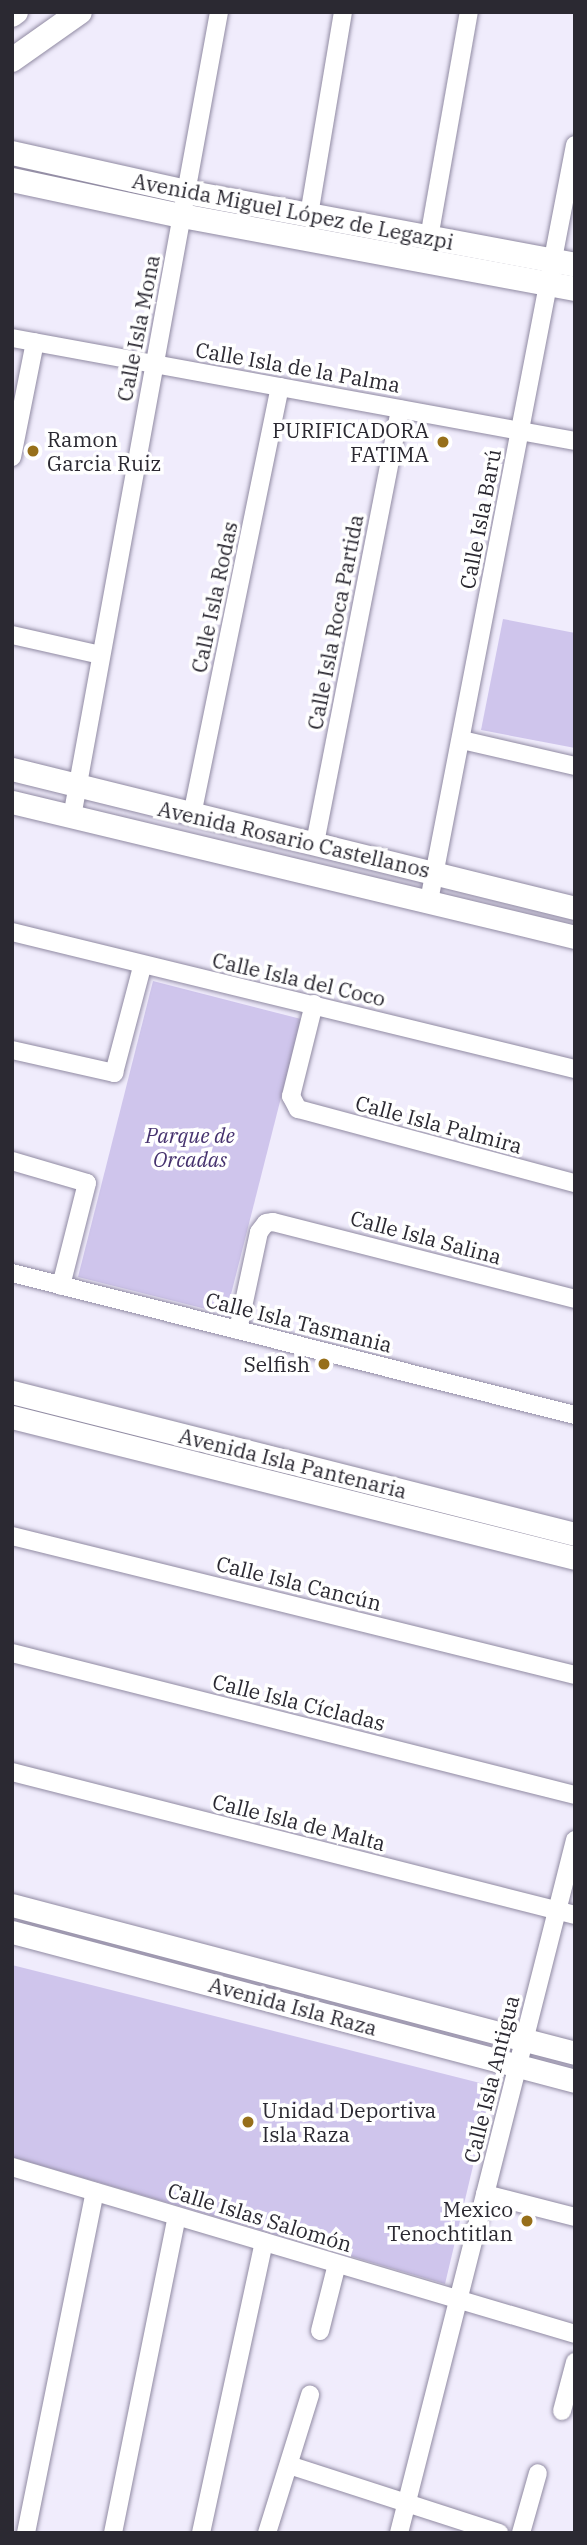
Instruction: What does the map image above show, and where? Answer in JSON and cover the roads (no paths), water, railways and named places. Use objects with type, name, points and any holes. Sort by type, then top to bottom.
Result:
[{"type":"main road","points":[[12,60],[80,12]]},
{"type":"main road","name":"Avenida Miguel López de Legazpi","points":[[12,153],[184,204],[309,215],[429,237],[558,270],[575,289]]},
{"type":"main road","name":"Avenida Miguel López de Legazpi","points":[[12,180],[184,204],[558,270]]},
{"type":"street","name":"Calle Isla Mona","points":[[72,817],[75,785],[219,12]]},
{"type":"street","points":[[309,215],[343,12]]},
{"type":"street","points":[[429,237],[469,12]]},
{"type":"street","name":"Calle Isla Barú","points":[[429,901],[520,431],[558,270],[575,145]]},
{"type":"street","name":"Calle Isla de la Palma","points":[[12,338],[575,441]]},
{"type":"street","points":[[12,457],[35,342]]},
{"type":"street","name":"Calle Isla Rodas","points":[[192,815],[280,387]]},
{"type":"street","name":"Calle Isla Roca Partida","points":[[315,843],[400,409]]},
{"type":"street","points":[[12,635],[101,655]]},
{"type":"street","points":[[462,740],[575,766]]},
{"type":"street","name":"Avenida Rosario Castellanos","points":[[12,769],[575,908]]},
{"type":"street","name":"Avenida Rosario Castellanos","points":[[12,802],[575,937]]},
{"type":"street","name":"Calle Isla del Coco","points":[[12,932],[142,967],[314,1004],[575,1069]]},
{"type":"street","points":[[12,1049],[114,1073],[142,967]]},
{"type":"street","name":"Calle Isla Palmira","points":[[314,1004],[291,1096],[293,1106],[575,1183]]},
{"type":"street","points":[[12,1160],[87,1183],[61,1286]]},
{"type":"street","name":"Calle Isla Salina","points":[[238,1330],[259,1232],[266,1223],[575,1299]]},
{"type":"street","name":"Calle Isla Tasmania","points":[[12,1273],[575,1415]]},
{"type":"street","name":"Avenida Isla Pantenaria","points":[[12,1392],[575,1534]]},
{"type":"street","name":"Avenida Isla Pantenaria","points":[[12,1417],[575,1558]]},
{"type":"street","name":"Calle Isla Cancún","points":[[12,1536],[575,1675]]},
{"type":"street","name":"Calle Isla Cícladas","points":[[12,1653],[575,1795]]},
{"type":"street","name":"Calle Isla de Malta","points":[[12,1772],[575,1915]]},
{"type":"street","name":"Calle Isla Antigua","points":[[399,2533],[575,1840]]},
{"type":"street","name":"Avenida Isla Raza","points":[[12,1905],[575,2053]]},
{"type":"street","name":"Avenida Isla Raza","points":[[12,1932],[575,2081]]},
{"type":"street","name":"Calle Islas Salomón","points":[[12,2167],[575,2334]]},
{"type":"street","points":[[26,2533],[95,2192]]},
{"type":"street","points":[[485,2194],[575,2217]]},
{"type":"street","points":[[113,2533],[177,2216]]},
{"type":"street","points":[[201,2533],[264,2242]]},
{"type":"street","points":[[320,2331],[337,2264]]},
{"type":"street","points":[[562,2411],[575,2362]]},
{"type":"street","points":[[267,2533],[310,2395]]},
{"type":"street","points":[[289,2465],[499,2533]]},
{"type":"street","points":[[521,2533],[538,2473]]},
{"type":"place","name":"PURIFICADORA FATIMA","points":[[443,442]]},
{"type":"place","name":"Ramon Garcia Ruiz","points":[[33,451]]},
{"type":"place","name":"Selfish","points":[[324,1364]]},
{"type":"place","name":"Unidad Deportiva Isla Raza","points":[[248,2122]]},
{"type":"place","name":"Mexico Tenochtitlan","points":[[527,2221]]},
{"type":"park label","name":"Parque de Orcadas","points":[[190,1147]]}]
